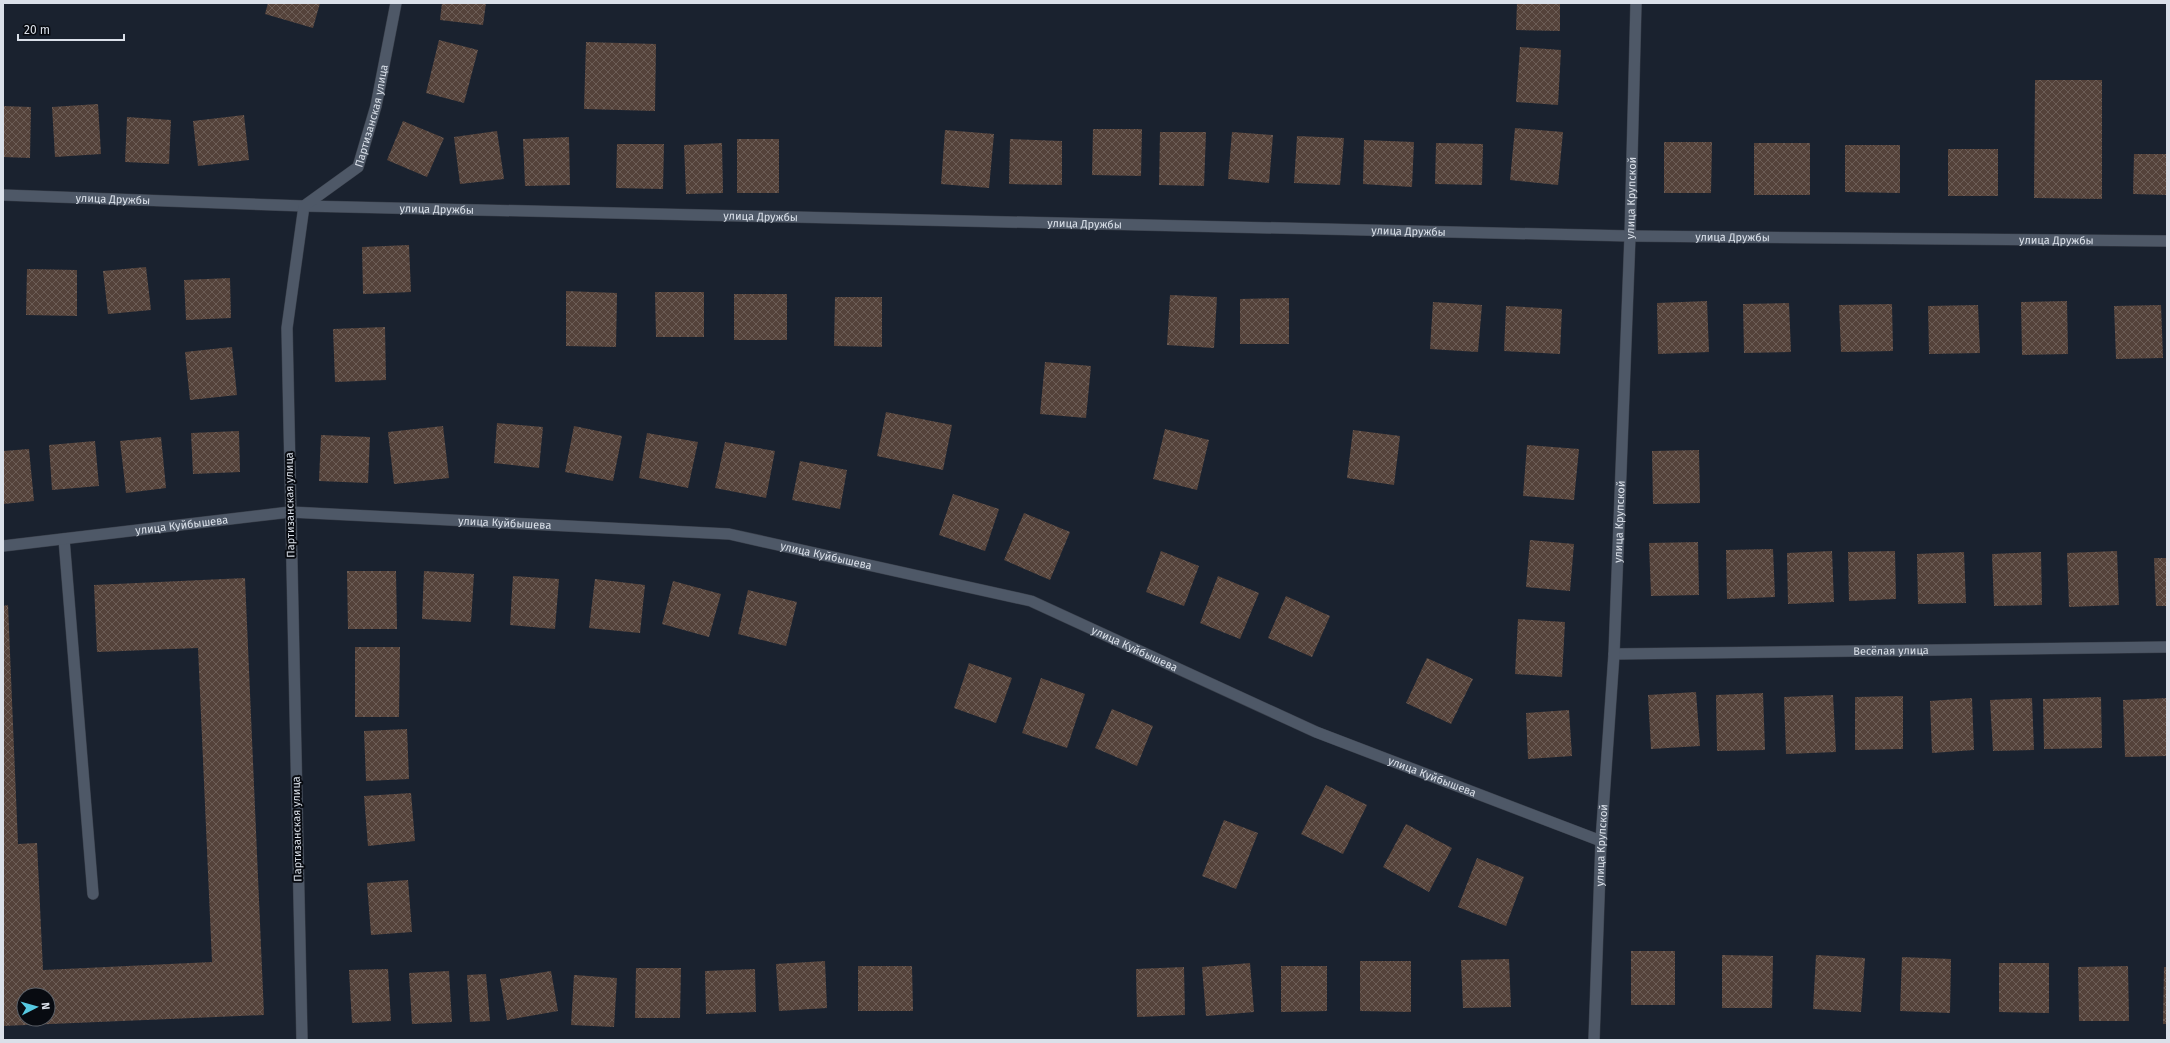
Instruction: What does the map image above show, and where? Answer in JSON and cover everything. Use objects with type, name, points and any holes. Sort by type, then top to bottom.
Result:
[{"type":"street","name":"Партизанская улица","points":[[302,1040],[287,328],[304,206],[358,167],[376,106],[396,3]]},
{"type":"street","name":"улица Крупской","points":[[1594,1040],[1601,841],[1614,654],[1630,236],[1636,3]]},
{"type":"street","name":"улица Дружбы","points":[[3,195],[304,206],[1630,236],[2167,241]]},
{"type":"street","name":"улица Куйбышева","points":[[3,546],[290,512],[728,534],[1031,601],[1316,732],[1601,841]]},
{"type":"street","points":[[64,539],[92,894]]},
{"type":"street","name":"Весёлая улица","points":[[1614,654],[2167,647]]},
{"type":"building","points":[[268,3],[320,3],[313,28],[265,14]]},
{"type":"building","points":[[442,3],[486,3],[483,25],[440,20]]},
{"type":"building","points":[[1517,3],[1560,3],[1560,31],[1516,30]]},
{"type":"building","points":[[439,40],[478,50],[464,103],[426,93]]},
{"type":"building","points":[[586,42],[656,44],[655,111],[584,109]]},
{"type":"building","points":[[1520,47],[1561,50],[1558,105],[1516,102]]},
{"type":"building","points":[[2035,80],[2102,80],[2102,199],[2034,198]]},
{"type":"building","points":[[98,104],[101,154],[55,157],[52,107]]},
{"type":"building","points":[[3,106],[31,107],[30,158],[3,157]]},
{"type":"building","points":[[244,115],[249,160],[198,166],[193,121]]},
{"type":"building","points":[[127,117],[171,120],[169,164],[125,162]]},
{"type":"building","points":[[403,121],[444,138],[427,177],[387,160]]},
{"type":"building","points":[[1515,128],[1563,132],[1558,185],[1510,180]]},
{"type":"building","points":[[1093,129],[1142,129],[1141,176],[1092,175]]},
{"type":"building","points":[[945,130],[994,134],[989,188],[941,184]]},
{"type":"building","points":[[497,131],[504,179],[460,184],[454,137]]},
{"type":"building","points":[[1160,132],[1206,132],[1204,186],[1159,185]]},
{"type":"building","points":[[1232,132],[1273,135],[1269,183],[1228,179]]},
{"type":"building","points":[[1297,136],[1344,138],[1340,185],[1294,183]]},
{"type":"building","points":[[569,137],[570,185],[525,186],[523,139]]},
{"type":"building","points":[[737,139],[779,139],[779,193],[737,193]]},
{"type":"building","points":[[1010,139],[1062,141],[1062,185],[1009,184]]},
{"type":"building","points":[[1364,140],[1414,142],[1412,187],[1363,184]]},
{"type":"building","points":[[1664,142],[1712,142],[1711,193],[1664,193]]},
{"type":"building","points":[[722,143],[723,193],[686,194],[684,145]]},
{"type":"building","points":[[1436,143],[1483,144],[1482,185],[1435,184]]},
{"type":"building","points":[[1754,143],[1810,143],[1810,195],[1754,195]]},
{"type":"building","points":[[617,144],[664,144],[663,189],[616,188]]},
{"type":"building","points":[[1845,145],[1900,145],[1900,193],[1845,192]]},
{"type":"building","points":[[1948,149],[1998,149],[1998,196],[1948,196]]},
{"type":"building","points":[[2134,154],[2167,154],[2167,195],[2133,194]]},
{"type":"building","points":[[409,245],[411,292],[363,294],[362,247]]},
{"type":"building","points":[[146,267],[151,310],[108,314],[103,271]]},
{"type":"building","points":[[27,269],[77,270],[77,316],[26,315]]},
{"type":"building","points":[[230,278],[231,318],[186,320],[184,280]]},
{"type":"building","points":[[566,291],[617,293],[616,347],[566,346]]},
{"type":"building","points":[[655,292],[704,292],[704,337],[656,337]]},
{"type":"building","points":[[734,294],[787,294],[787,340],[734,340]]},
{"type":"building","points":[[1170,295],[1217,297],[1214,348],[1167,345]]},
{"type":"building","points":[[835,297],[882,297],[882,347],[834,346]]},
{"type":"building","points":[[1289,298],[1289,344],[1240,344],[1240,299]]},
{"type":"building","points":[[1707,301],[1709,352],[1658,354],[1657,303]]},
{"type":"building","points":[[2067,301],[2068,354],[2022,355],[2021,302]]},
{"type":"building","points":[[1433,302],[1482,305],[1478,352],[1430,349]]},
{"type":"building","points":[[1789,303],[1791,352],[1744,353],[1743,304]]},
{"type":"building","points":[[1892,304],[1893,351],[1841,352],[1839,305]]},
{"type":"building","points":[[1978,305],[1980,353],[1929,354],[1928,306]]},
{"type":"building","points":[[2161,305],[2163,358],[2116,359],[2114,306]]},
{"type":"building","points":[[1506,306],[1562,309],[1560,354],[1504,351]]},
{"type":"building","points":[[385,327],[386,380],[335,382],[333,329]]},
{"type":"building","points":[[232,347],[237,395],[190,400],[185,352]]},
{"type":"building","points":[[1045,362],[1091,366],[1086,418],[1040,414]]},
{"type":"building","points":[[886,412],[952,425],[943,470],[877,456]]},
{"type":"building","points":[[497,423],[543,427],[539,468],[494,463]]},
{"type":"building","points":[[443,426],[449,478],[394,484],[388,432]]},
{"type":"building","points":[[574,426],[622,436],[613,481],[565,472]]},
{"type":"building","points":[[1165,429],[1209,440],[1197,490],[1153,479]]},
{"type":"building","points":[[1353,430],[1400,436],[1394,485],[1347,478]]},
{"type":"building","points":[[239,431],[240,472],[193,474],[191,433]]},
{"type":"building","points":[[647,433],[698,442],[688,488],[639,478]]},
{"type":"building","points":[[321,435],[370,437],[368,483],[319,481]]},
{"type":"building","points":[[161,437],[166,488],[126,493],[120,441]]},
{"type":"building","points":[[95,441],[99,486],[52,490],[49,445]]},
{"type":"building","points":[[725,442],[775,451],[766,498],[715,488]]},
{"type":"building","points":[[1527,445],[1579,449],[1574,500],[1523,496]]},
{"type":"building","points":[[29,449],[34,501],[3,504],[3,451]]},
{"type":"building","points":[[1699,450],[1700,503],[1653,504],[1652,451]]},
{"type":"building","points":[[800,461],[847,470],[840,509],[792,500]]},
{"type":"building","points":[[953,494],[999,509],[985,551],[939,535]]},
{"type":"building","points":[[1024,513],[1070,532],[1050,580],[1004,560]]},
{"type":"building","points":[[1530,540],[1574,544],[1570,591],[1526,587]]},
{"type":"building","points":[[1698,542],[1699,595],[1651,596],[1649,543]]},
{"type":"building","points":[[1773,549],[1775,597],[1727,599],[1726,550]]},
{"type":"building","points":[[1161,551],[1199,566],[1184,606],[1146,592]]},
{"type":"building","points":[[1832,551],[1834,602],[1788,604],[1787,553]]},
{"type":"building","points":[[1895,551],[1896,599],[1849,601],[1848,552]]},
{"type":"building","points":[[2117,551],[2119,605],[2069,607],[2067,553]]},
{"type":"building","points":[[1964,552],[1966,603],[1918,604],[1917,554]]},
{"type":"building","points":[[2041,552],[2042,605],[1994,606],[1992,554]]},
{"type":"building","points":[[2154,558],[2167,558],[2167,606],[2156,606]]},
{"type":"building","points":[[347,571],[396,571],[397,629],[348,629]]},
{"type":"building","points":[[424,571],[474,574],[471,622],[422,619]]},
{"type":"building","points":[[513,576],[559,579],[555,629],[510,625]]},
{"type":"building","points":[[1218,576],[1259,593],[1240,639],[1200,623]]},
{"type":"building","points":[[245,578],[264,1015],[56,1024],[56,987],[16,987],[16,1025],[3,1026],[3,606],[8,605],[18,844],[37,843],[43,970],[212,962],[198,648],[97,652],[94,585]]},
{"type":"building","points":[[595,579],[645,585],[640,633],[589,628]]},
{"type":"building","points":[[673,581],[721,594],[709,637],[662,624]]},
{"type":"building","points":[[748,590],[797,602],[786,646],[738,634]]},
{"type":"building","points":[[1286,596],[1330,616],[1312,657],[1268,638]]},
{"type":"building","points":[[1518,619],[1565,622],[1562,677],[1515,674]]},
{"type":"building","points":[[355,647],[400,647],[399,717],[355,717]]},
{"type":"building","points":[[1427,658],[1473,679],[1451,724],[1406,703]]},
{"type":"building","points":[[969,663],[1012,678],[996,723],[954,708]]},
{"type":"building","points":[[1041,678],[1085,694],[1067,748],[1022,733]]},
{"type":"building","points":[[1696,692],[1700,746],[1651,749],[1648,695]]},
{"type":"building","points":[[1763,693],[1765,750],[1717,751],[1716,695]]},
{"type":"building","points":[[1833,695],[1836,752],[1786,754],[1784,697]]},
{"type":"building","points":[[1903,696],[1903,749],[1855,750],[1855,697]]},
{"type":"building","points":[[2101,697],[2102,748],[2044,749],[2043,699]]},
{"type":"building","points":[[1972,698],[1974,750],[1932,753],[1930,701]]},
{"type":"building","points":[[2032,698],[2034,750],[1993,751],[1990,700]]},
{"type":"building","points":[[2167,698],[2167,756],[2125,757],[2123,700]]},
{"type":"building","points":[[1112,709],[1153,726],[1137,766],[1095,748]]},
{"type":"building","points":[[1569,710],[1572,756],[1528,759],[1526,713]]},
{"type":"building","points":[[407,729],[409,779],[366,781],[364,731]]},
{"type":"building","points":[[1326,785],[1367,805],[1343,854],[1301,834]]},
{"type":"building","points":[[411,793],[415,841],[368,846],[364,796]]},
{"type":"building","points":[[1224,820],[1258,833],[1236,889],[1202,876]]},
{"type":"building","points":[[1406,824],[1452,848],[1429,892],[1383,867]]},
{"type":"building","points":[[1477,858],[1524,877],[1506,926],[1458,907]]},
{"type":"building","points":[[408,880],[412,932],[371,935],[367,883]]},
{"type":"building","points":[[1631,951],[1675,951],[1675,1005],[1631,1005]]},
{"type":"building","points":[[1722,955],[1773,956],[1772,1008],[1722,1008]]},
{"type":"building","points":[[1816,955],[1865,958],[1861,1012],[1813,1009]]},
{"type":"building","points":[[1902,957],[1951,959],[1950,1013],[1900,1011]]},
{"type":"building","points":[[1509,959],[1511,1007],[1463,1008],[1461,960]]},
{"type":"building","points":[[825,961],[827,1008],[779,1011],[776,964]]},
{"type":"building","points":[[1360,961],[1411,961],[1411,1012],[1360,1011]]},
{"type":"building","points":[[1250,963],[1254,1012],[1206,1016],[1202,967]]},
{"type":"building","points":[[1999,963],[2049,963],[2049,1013],[1999,1012]]},
{"type":"building","points":[[858,966],[912,966],[913,1011],[858,1011]]},
{"type":"building","points":[[1281,966],[1327,966],[1327,1011],[1281,1012]]},
{"type":"building","points":[[2128,966],[2129,1021],[2079,1021],[2078,967]]},
{"type":"building","points":[[1184,967],[1185,1015],[1137,1017],[1136,969]]},
{"type":"building","points":[[2164,967],[2167,967],[2167,1024],[2163,1024]]},
{"type":"building","points":[[636,968],[681,968],[680,1018],[635,1018]]},
{"type":"building","points":[[388,969],[391,1021],[352,1023],[349,970]]},
{"type":"building","points":[[755,969],[756,1012],[706,1014],[705,971]]},
{"type":"building","points":[[449,971],[452,1022],[412,1024],[409,973]]},
{"type":"building","points":[[551,971],[558,1011],[507,1020],[500,979]]},
{"type":"building","points":[[486,974],[490,1021],[470,1022],[467,975]]},
{"type":"building","points":[[574,975],[617,978],[614,1027],[571,1025]]}]
